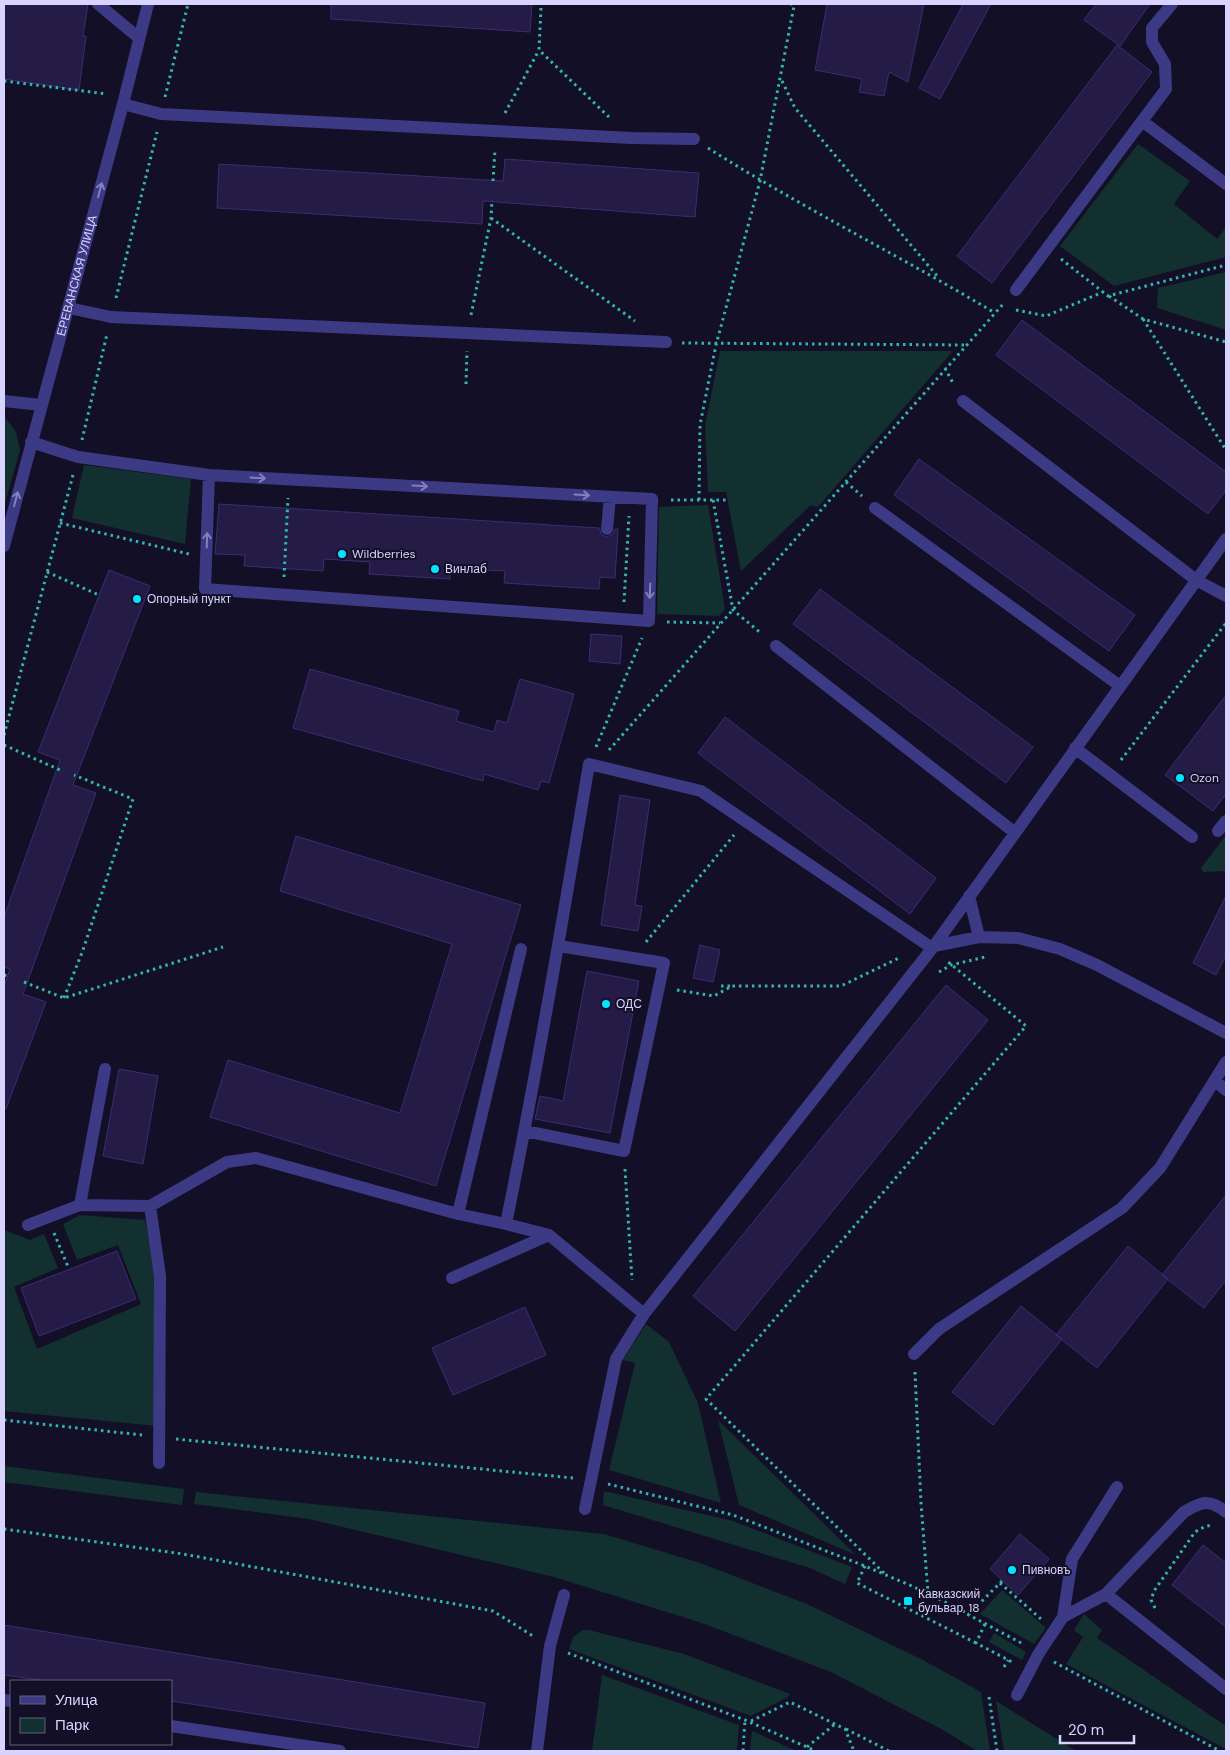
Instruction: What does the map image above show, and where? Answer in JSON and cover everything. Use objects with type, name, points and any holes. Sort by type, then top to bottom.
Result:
[{"type":"street","points":[[98,4],[139,38]]},
{"type":"street","name":"ЕРЕВАНСКАЯ УЛИЦА","points":[[4,546],[148,4]]},
{"type":"street","points":[[1016,290],[1166,89],[1165,64],[1152,42],[1152,28],[1172,4]]},
{"type":"street","points":[[124,100],[161,114],[632,138],[694,139]]},
{"type":"street","points":[[1142,121],[1226,184]]},
{"type":"street","points":[[68,308],[111,317],[666,342]]},
{"type":"street","points":[[4,401],[41,406]]},
{"type":"street","points":[[963,401],[1196,580],[1226,596]]},
{"type":"street","points":[[31,442],[78,457],[209,475],[652,499],[649,621],[205,589],[209,475]]},
{"type":"street","points":[[606,529],[610,497]]},
{"type":"street","points":[[875,508],[1120,686]]},
{"type":"street","points":[[585,1509],[616,1359],[644,1314],[969,896],[1226,539]]},
{"type":"street","points":[[776,646],[1014,832]]},
{"type":"street","points":[[1075,748],[1192,837]]},
{"type":"street","points":[[506,1224],[525,1131],[592,764],[701,791],[930,946],[979,937],[1018,938],[1060,949],[1097,965],[1226,1033]]},
{"type":"street","points":[[969,896],[979,937]]},
{"type":"street","points":[[525,1131],[624,1151],[664,963],[558,946]]},
{"type":"street","points":[[458,1214],[521,949]]},
{"type":"street","points":[[914,1354],[939,1329],[1122,1208],[1160,1168],[1226,1062]]},
{"type":"street","points":[[80,1205],[105,1069]]},
{"type":"street","points":[[1215,1081],[1226,1090]]},
{"type":"street","points":[[28,1225],[80,1205],[150,1206],[227,1162],[256,1158],[458,1214],[549,1235],[644,1314]]},
{"type":"street","points":[[150,1206],[160,1276],[161,1437],[159,1463]]},
{"type":"street","points":[[452,1278],[549,1235]]},
{"type":"street","points":[[1017,1694],[1039,1653],[1063,1616],[1072,1559],[1117,1486]]},
{"type":"street","points":[[1063,1616],[1106,1594],[1184,1512],[1198,1504],[1208,1502],[1219,1506],[1226,1512]]},
{"type":"street","points":[[1106,1594],[1226,1689]]},
{"type":"street","points":[[537,1751],[550,1646],[564,1595]]},
{"type":"street","points":[[172,1726],[340,1751]]},
{"type":"path","points":[[4,735],[78,457],[188,4]]},
{"type":"path","points":[[700,500],[700,425],[716,345],[760,181],[781,80],[793,5]]},
{"type":"path","points":[[541,8],[539,50],[632,138]]},
{"type":"path","points":[[781,80],[795,108],[940,280]]},
{"type":"path","points":[[4,81],[124,100]]},
{"type":"path","points":[[694,139],[760,181],[940,280],[995,313]]},
{"type":"path","points":[[466,384],[467,334],[491,218],[492,200]]},
{"type":"path","points":[[491,218],[666,342],[716,345],[967,345]]},
{"type":"path","points":[[1047,248],[1108,296],[1143,319],[1226,342]]},
{"type":"path","points":[[1108,296],[1226,265]]},
{"type":"path","points":[[592,764],[733,610],[1016,290]]},
{"type":"path","points":[[1000,308],[1046,316],[1103,292]]},
{"type":"path","points":[[1143,319],[1226,450]]},
{"type":"path","points":[[274,577],[284,578],[288,496],[298,497]]},
{"type":"path","points":[[652,499],[727,500]]},
{"type":"path","points":[[713,500],[733,610],[776,646]]},
{"type":"path","points":[[608,514],[629,515],[624,603]]},
{"type":"path","points":[[60,523],[192,554]]},
{"type":"path","points":[[47,572],[99,595]]},
{"type":"path","points":[[592,764],[649,621],[720,623]]},
{"type":"path","points":[[1110,774],[1226,623]]},
{"type":"path","points":[[4,745],[60,770]]},
{"type":"path","points":[[64,998],[133,799],[74,775]]},
{"type":"path","points":[[633,958],[745,821]]},
{"type":"path","points":[[720,986],[841,986],[930,946],[1026,1026],[706,1399],[886,1575]]},
{"type":"path","points":[[24,982],[64,998],[223,947]]},
{"type":"path","points":[[936,974],[951,965],[986,957]]},
{"type":"path","points":[[4,975],[10,977]]},
{"type":"path","points":[[659,987],[714,996],[732,986]]},
{"type":"path","points":[[624,1151],[633,1306]]},
{"type":"path","points":[[48,1218],[69,1269]]},
{"type":"path","points":[[914,1354],[921,1503],[928,1593]]},
{"type":"path","points":[[4,1420],[590,1480],[733,1515],[865,1566],[928,1593],[1220,1751]]},
{"type":"path","points":[[1158,1613],[1151,1600],[1154,1591],[1195,1532],[1213,1525]]},
{"type":"path","points":[[4,1529],[183,1554],[493,1611],[550,1646],[745,1720],[816,1751]]},
{"type":"path","points":[[865,1566],[857,1583],[1008,1660],[1004,1667]]},
{"type":"path","points":[[968,1615],[1001,1582],[1054,1630]]},
{"type":"path","points":[[976,1643],[985,1624]]},
{"type":"path","points":[[988,1697],[997,1751]]},
{"type":"path","points":[[750,1722],[790,1702],[889,1751]]},
{"type":"path","points":[[743,1751],[745,1720]]},
{"type":"path","points":[[807,1747],[835,1724]]},
{"type":"path","points":[[845,1729],[854,1751]]},
{"type":"green space","points":[[1138,144],[1190,181],[1174,204],[1217,239],[1226,227],[1226,257],[1114,286],[1060,246]]},
{"type":"green space","points":[[1226,272],[1226,330],[1157,308],[1158,288]]},
{"type":"green space","points":[[720,351],[953,351],[818,507],[811,505],[741,571],[726,492],[708,492],[705,426]]},
{"type":"green space","points":[[4,416],[16,432],[20,450],[4,507]]},
{"type":"green space","points":[[84,465],[191,479],[185,544],[72,518]]},
{"type":"green space","points":[[708,505],[725,609],[719,616],[657,614],[659,507]]},
{"type":"green space","points":[[1226,835],[1226,871],[1203,872],[1201,868]]},
{"type":"green space","points":[[80,1215],[145,1220],[155,1274],[157,1426],[4,1411],[4,1230],[30,1240],[44,1234],[58,1268],[14,1287],[37,1349],[141,1304],[118,1245],[77,1260],[63,1224]]},
{"type":"green space","points":[[646,1324],[669,1342],[698,1403],[721,1503],[609,1470],[635,1363],[623,1360]]},
{"type":"green space","points":[[718,1420],[856,1555],[739,1505]]},
{"type":"green space","points":[[4,1466],[184,1489],[182,1505],[4,1482]]},
{"type":"green space","points":[[604,1491],[733,1521],[852,1567],[845,1584],[810,1568],[603,1505]]},
{"type":"green space","points":[[196,1492],[604,1534],[700,1563],[807,1604],[923,1660],[981,1692],[990,1751],[977,1751],[943,1730],[831,1672],[699,1622],[554,1577],[309,1519],[194,1504]]},
{"type":"green space","points":[[1002,1590],[1046,1628],[1034,1644],[980,1614]]},
{"type":"green space","points":[[1084,1614],[1102,1630],[1097,1638],[1226,1726],[1226,1749],[1066,1664],[1083,1637],[1074,1630]]},
{"type":"green space","points":[[583,1630],[684,1654],[790,1694],[788,1697],[751,1716],[569,1649],[573,1637]]},
{"type":"green space","points":[[994,1633],[1026,1652],[1022,1660],[989,1642]]},
{"type":"green space","points":[[602,1675],[739,1725],[737,1751],[592,1751]]},
{"type":"green space","points":[[996,1701],[1076,1751],[1004,1751]]},
{"type":"green space","points":[[752,1731],[797,1751],[750,1751]]},
{"type":"building","points":[[4,4],[88,4],[83,36],[86,36],[79,90],[4,79]]},
{"type":"building","points":[[331,4],[532,4],[530,32],[331,19]]},
{"type":"building","points":[[827,4],[924,4],[908,82],[889,72],[884,96],[859,92],[862,79],[815,70]]},
{"type":"building","points":[[963,4],[991,4],[940,99],[919,88]]},
{"type":"building","points":[[1096,4],[1150,4],[1120,46],[1084,20]]},
{"type":"building","points":[[1117,45],[1152,72],[992,283],[957,256]]},
{"type":"building","points":[[505,159],[699,173],[695,217],[483,201],[482,224],[217,208],[219,164],[503,181]]},
{"type":"building","points":[[1022,320],[1226,472],[1226,490],[1208,514],[996,355]]},
{"type":"building","points":[[919,459],[1135,615],[1109,651],[894,495]]},
{"type":"building","points":[[219,504],[599,528],[602,535],[607,537],[613,534],[615,529],[618,529],[615,578],[600,577],[599,589],[504,583],[505,571],[450,568],[450,579],[369,574],[370,562],[324,559],[323,571],[244,566],[245,555],[215,554]]},
{"type":"building","points":[[109,570],[150,586],[73,785],[96,793],[23,994],[46,1002],[6,1109],[4,1108],[4,987],[10,969],[4,967],[4,917],[60,760],[38,752]]},
{"type":"building","points":[[820,589],[1033,747],[1006,783],[793,624]]},
{"type":"building","points":[[591,634],[622,636],[620,664],[589,661]]},
{"type":"building","points":[[310,669],[459,711],[456,721],[494,732],[497,720],[507,723],[520,679],[574,694],[549,783],[541,781],[538,790],[484,774],[483,781],[293,728]]},
{"type":"building","points":[[1226,695],[1226,794],[1213,811],[1165,775]]},
{"type":"building","points":[[725,717],[936,878],[910,914],[698,753]]},
{"type":"building","points":[[620,795],[650,800],[635,905],[642,906],[638,931],[601,925]]},
{"type":"building","points":[[296,836],[521,905],[436,1186],[210,1117],[228,1060],[400,1113],[452,944],[280,891]]},
{"type":"building","points":[[1226,896],[1226,955],[1216,975],[1193,963]]},
{"type":"building","points":[[700,945],[720,950],[713,982],[693,978]]},
{"type":"building","points":[[587,971],[639,981],[610,1133],[535,1119],[540,1096],[563,1101]]},
{"type":"building","points":[[946,985],[988,1020],[735,1331],[693,1296]]},
{"type":"building","points":[[119,1069],[158,1076],[143,1164],[103,1156]]},
{"type":"building","points":[[1226,1195],[1226,1280],[1204,1308],[1162,1275]]},
{"type":"building","points":[[1128,1246],[1168,1279],[1097,1368],[1056,1335]]},
{"type":"building","points":[[117,1251],[136,1299],[39,1336],[21,1288]]},
{"type":"building","points":[[1021,1306],[1062,1339],[993,1425],[952,1392]]},
{"type":"building","points":[[525,1307],[546,1355],[453,1395],[432,1348]]},
{"type":"building","points":[[1020,1534],[1049,1559],[1018,1595],[990,1569]]},
{"type":"building","points":[[1203,1545],[1226,1563],[1226,1627],[1172,1585]]},
{"type":"building","points":[[4,1625],[485,1703],[478,1748],[172,1701],[172,1680],[40,1680],[4,1675]]},
{"type":"place","name":"Wildberries","points":[[342,554]]},
{"type":"place","name":"Винлаб","points":[[435,569]]},
{"type":"place","name":"Опорный пункт","points":[[137,599]]},
{"type":"place","name":"Ozon","points":[[1180,778]]},
{"type":"place","name":"ОДС","points":[[606,1004]]},
{"type":"place","name":"Пивновъ","points":[[1012,1570]]},
{"type":"place","name":"Кавказский бульвар, 18","points":[[908,1601]]}]
